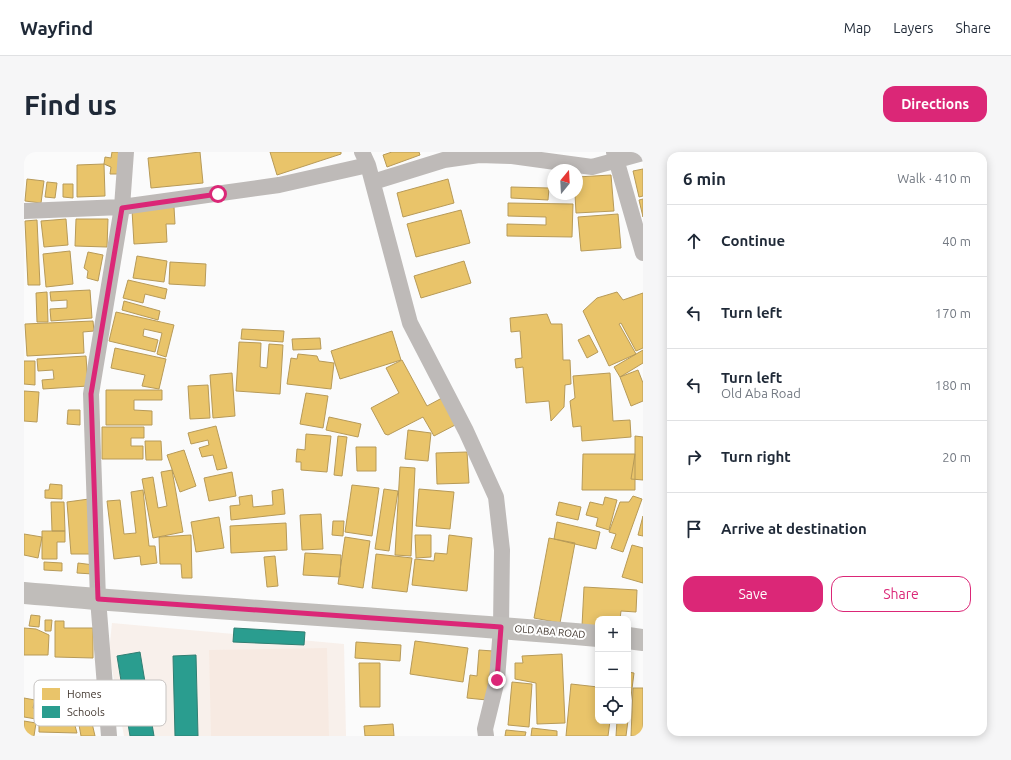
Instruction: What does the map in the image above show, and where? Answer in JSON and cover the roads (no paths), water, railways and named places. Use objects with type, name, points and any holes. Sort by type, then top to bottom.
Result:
[{"type":"main road","name":"OLD ABA ROAD","points":[[24,593],[501,627],[595,636]]},
{"type":"main road","points":[[631,638],[643,640]]},
{"type":"street","points":[[105,680],[98,599],[91,394],[122,208],[126,152]]},
{"type":"street","points":[[373,182],[444,160],[479,155],[512,156],[592,167],[615,157],[643,153]]},
{"type":"street","points":[[615,157],[643,253]]},
{"type":"street","points":[[24,211],[122,208],[279,185],[365,159],[373,182],[410,323],[466,431],[496,497],[502,550],[501,627],[497,680],[485,728],[486,736]]},
{"type":"street","points":[[108,726],[109,736]]}]
